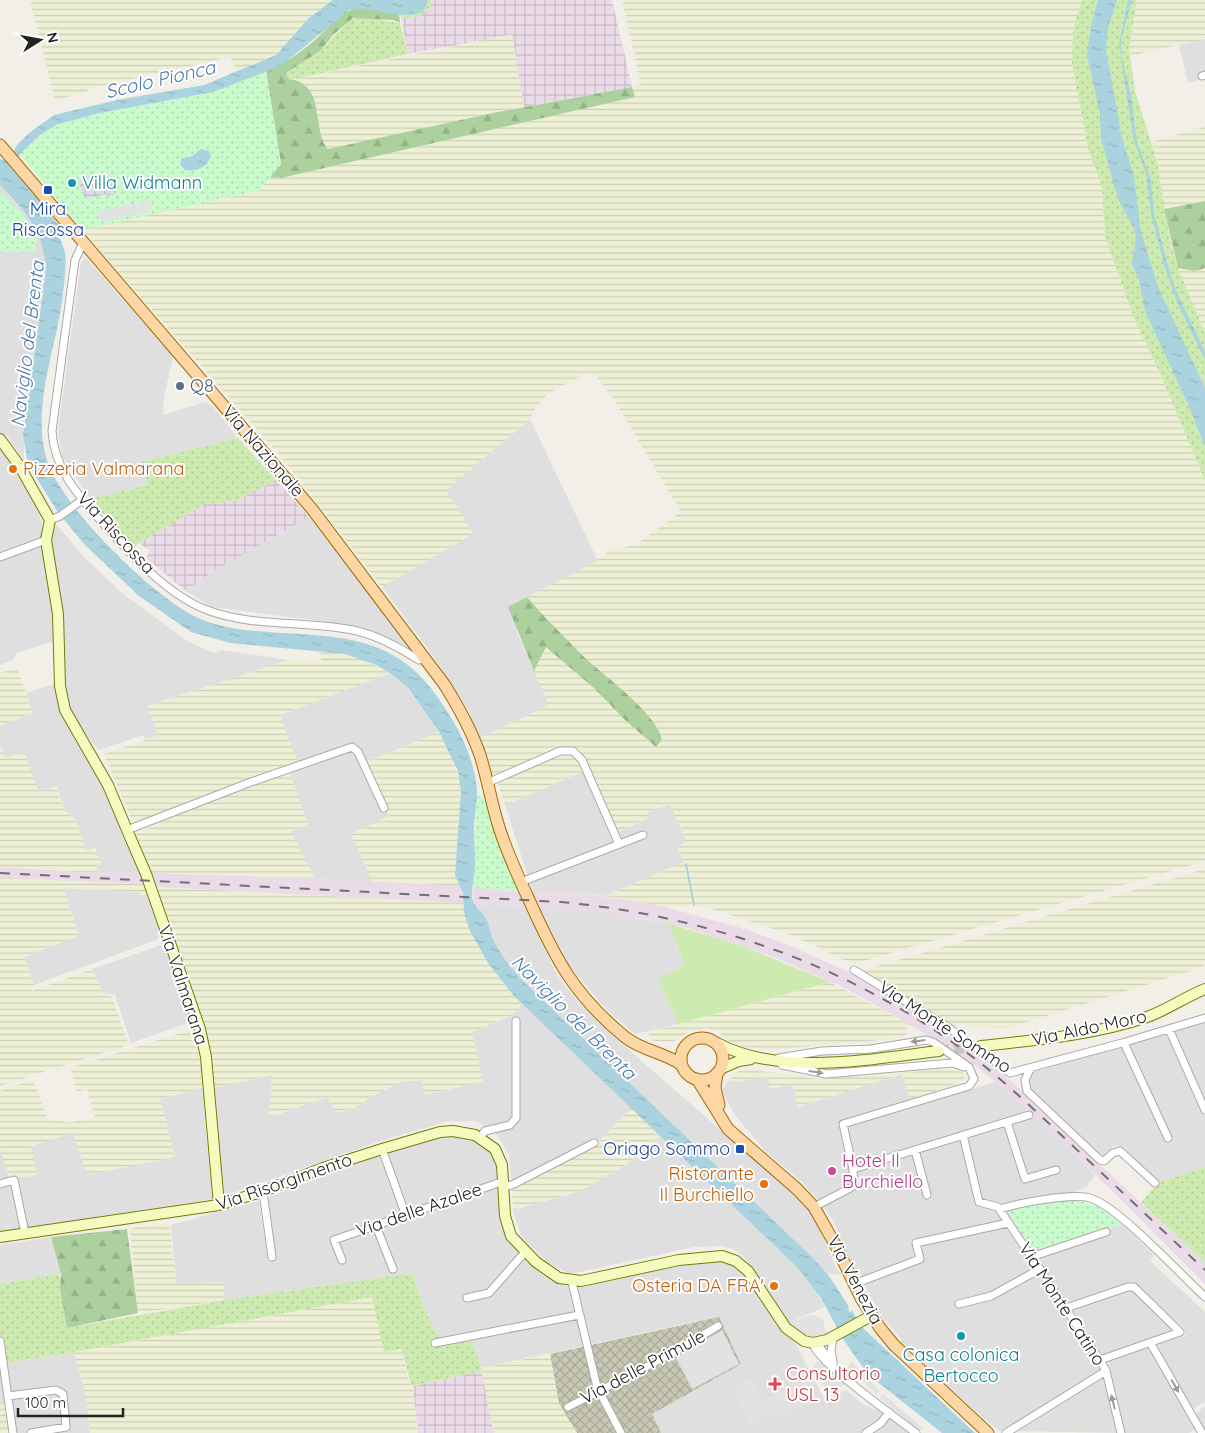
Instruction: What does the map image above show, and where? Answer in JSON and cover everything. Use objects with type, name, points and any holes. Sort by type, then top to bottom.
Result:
[{"type":"main road","name":"Via Nazionale","points":[[0,145],[318,516],[424,658],[462,713],[478,750],[499,827],[552,952],[573,985],[625,1037],[639,1046],[655,1051]]},
{"type":"main road","points":[[710,1039],[717,1044],[723,1056],[719,1071],[708,1079],[697,1079],[686,1073],[682,1065],[681,1055],[692,1040],[710,1039]]},
{"type":"main road","points":[[655,1051],[686,1046]]},
{"type":"main road","points":[[655,1051],[671,1057],[682,1065]]},
{"type":"main road","name":"Via Venezia","points":[[719,1071],[715,1088],[719,1104],[747,1146]]},
{"type":"main road","name":"Via Venezia","points":[[697,1079],[708,1095],[723,1124],[814,1206],[838,1248],[866,1318],[988,1433]]},
{"type":"street","name":"Via Riscossa","points":[[83,243],[75,260],[52,431],[57,459],[80,501],[126,549],[158,578],[185,598],[206,610],[259,621],[360,632],[379,638],[419,660],[424,658]]},
{"type":"street","points":[[0,439],[19,465],[50,520],[60,516],[80,501]]},
{"type":"street","name":"Via Valmarana","points":[[50,520],[46,540],[58,614],[59,679],[63,702],[72,724],[108,785],[146,874],[202,1038],[207,1066],[219,1205]]},
{"type":"street","points":[[0,557],[46,540]]},
{"type":"street","points":[[127,830],[250,782],[352,747],[358,752],[384,808]]},
{"type":"street","points":[[488,783],[560,751],[572,751],[582,760],[619,844]]},
{"type":"street","points":[[521,882],[643,835]]},
{"type":"street","name":"Via Monte Sommo","points":[[854,970],[948,1027],[1010,1073],[1030,1069],[1205,1018]]},
{"type":"street","name":"Via Aldo Moro","points":[[1193,994],[1205,980]]},
{"type":"street","name":"Via Aldo Moro","points":[[981,1046],[1070,1034],[1128,1023],[1162,1012],[1193,994],[1205,990]]},
{"type":"street","points":[[516,1021],[516,1118],[510,1125],[485,1131],[480,1137],[498,1154],[504,1184],[504,1210],[508,1228],[525,1252],[546,1270],[572,1282],[679,1260],[712,1256],[727,1257],[748,1271],[790,1332],[800,1339],[814,1342],[835,1337],[866,1318]]},
{"type":"street","points":[[1169,1029],[1205,1110]]},
{"type":"street","name":"Via Monte Sommo","points":[[764,1060],[802,1054],[871,1049],[926,1040],[969,1067],[973,1073],[974,1082],[970,1086],[843,1124],[852,1169]]},
{"type":"street","points":[[1124,1042],[1168,1138]]},
{"type":"street","points":[[717,1044],[730,1051],[764,1060]]},
{"type":"street","points":[[719,1071],[739,1061],[855,1060],[939,1051]]},
{"type":"street","name":"Via Monte Sommo","points":[[764,1060],[826,1074],[952,1063],[963,1065],[973,1073]]},
{"type":"street","points":[[1030,1069],[1024,1084],[1029,1094],[1100,1160],[1104,1161],[1113,1153],[1120,1151],[1155,1183]]},
{"type":"street","points":[[814,1206],[854,1186],[852,1169],[1029,1115]]},
{"type":"street","points":[[1007,1122],[1025,1179],[1056,1170]]},
{"type":"street","name":"Via Risorgimento","points":[[0,1237],[219,1205],[262,1192],[323,1168],[440,1132],[465,1132],[480,1137]]},
{"type":"street","points":[[963,1135],[979,1202],[982,1204],[994,1204],[1000,1209],[1075,1196],[1096,1201],[1109,1208],[1205,1297]]},
{"type":"street","points":[[504,1184],[514,1184],[594,1143]]},
{"type":"street","points":[[382,1149],[406,1216]]},
{"type":"street","points":[[915,1150],[927,1195]]},
{"type":"street","points":[[0,1184],[14,1180],[25,1233]]},
{"type":"street","name":"Via delle Azalee","points":[[342,1260],[334,1240],[504,1184]]},
{"type":"street","points":[[262,1192],[272,1257]]},
{"type":"street","name":"Via Monte Catino","points":[[1000,1209],[1106,1370],[1122,1433]]},
{"type":"street","points":[[854,1284],[920,1259],[916,1243],[1008,1223]]},
{"type":"street","points":[[376,1226],[393,1269]]},
{"type":"street","points":[[1031,1256],[1106,1232]]},
{"type":"street","points":[[467,1298],[489,1293],[525,1252]]},
{"type":"street","points":[[958,1304],[991,1296],[1040,1269]]},
{"type":"street","points":[[572,1282],[599,1392],[621,1433]]},
{"type":"street","points":[[1066,1308],[1128,1287],[1134,1287],[1180,1332],[1151,1344],[1100,1360]]},
{"type":"street","points":[[435,1342],[579,1315]]},
{"type":"street","name":"Via delle Primule","points":[[568,1407],[671,1354],[718,1326]]},
{"type":"street","points":[[835,1337],[831,1355],[840,1373]]},
{"type":"street","points":[[0,1340],[13,1433]]},
{"type":"street","points":[[814,1342],[818,1355],[916,1433]]},
{"type":"street","points":[[1151,1344],[1200,1433]]},
{"type":"street","points":[[1006,1433],[1106,1370]]},
{"type":"street","points":[[8,1396],[56,1390],[63,1394],[66,1427],[30,1433]]},
{"type":"street","points":[[866,1433],[881,1423],[889,1412]]},
{"type":"shaded area","points":[[30,0],[333,0],[309,18],[276,55],[237,71],[230,57],[108,84],[55,101]]},
{"type":"shaded area","points":[[431,0],[612,0],[632,87],[524,107],[512,35],[408,54],[401,17],[419,17],[431,6]]},
{"type":"shaded area","points":[[622,0],[1082,0],[1073,29],[1072,64],[1088,148],[1102,188],[1105,237],[1134,318],[1161,376],[1205,481],[1205,861],[853,964],[794,936],[703,906],[667,907],[605,896],[684,862],[677,848],[686,841],[670,804],[648,812],[649,818],[619,832],[589,769],[505,805],[498,784],[491,774],[479,739],[549,705],[534,671],[546,646],[595,689],[655,747],[662,740],[645,711],[577,651],[527,597],[597,561],[597,559],[611,550],[635,545],[681,512],[612,396],[596,376],[585,374],[549,393],[536,407],[530,419],[446,490],[473,534],[382,587],[282,458],[82,230],[260,190],[269,177],[281,178],[635,97],[632,87],[641,84]]},
{"type":"shaded area","points":[[1137,0],[1205,0],[1205,39],[1130,56],[1129,49]]},
{"type":"shaded area","points":[[512,34],[524,107],[351,145],[328,149],[324,145],[306,85],[295,79]]},
{"type":"shaded area","points":[[1205,39],[1205,78],[1188,83],[1179,45]]},
{"type":"shaded area","points":[[1205,127],[1205,201],[1164,209],[1157,161],[1151,142]]},
{"type":"shaded area","points":[[98,173],[102,185],[114,181],[118,191],[112,195],[107,196],[106,194],[85,199],[78,180]]},
{"type":"shaded area","points":[[0,185],[34,223],[41,238],[45,256],[46,271],[24,419],[24,460],[8,437],[0,432]]},
{"type":"shaded area","points":[[153,200],[148,212],[101,222],[96,212]]},
{"type":"shaded area","points":[[86,258],[173,356],[164,397],[163,415],[206,402],[213,407],[238,438],[141,462],[147,485],[90,499],[62,456],[58,431],[81,262]]},
{"type":"shaded area","points":[[1178,268],[1195,271],[1205,268],[1205,333]]},
{"type":"shaded area","points":[[530,419],[598,561],[516,630],[549,705],[479,739],[468,709],[431,653],[382,587],[472,534],[446,490]]},
{"type":"shaded area","points":[[0,446],[37,507],[42,525],[41,539],[0,555]]},
{"type":"shaded area","points":[[276,480],[309,517],[216,570],[186,591],[146,558],[150,551],[139,543],[205,504],[236,501]]},
{"type":"shaded area","points":[[309,517],[404,639],[407,646],[368,629],[352,625],[212,607],[186,591],[216,570]]},
{"type":"shaded area","points":[[57,525],[84,557],[122,593],[187,641],[214,653],[221,650],[289,660],[148,706],[158,736],[145,739],[143,735],[99,750],[76,723],[64,688],[64,635],[50,535]]},
{"type":"shaded area","points":[[43,543],[54,616],[55,641],[16,653],[13,660],[0,665],[0,560]]},
{"type":"shaded area","points":[[320,652],[345,654],[361,659],[390,673],[280,715],[299,766],[289,770],[308,824],[291,832],[315,878],[150,873],[135,834],[213,798],[144,820],[132,821],[104,754],[158,736],[147,706],[289,660],[321,661]]},
{"type":"shaded area","points":[[17,668],[33,713],[0,726],[0,673]]},
{"type":"shaded area","points":[[390,673],[409,690],[439,732],[366,762],[390,816],[351,834],[372,881],[315,878],[290,831],[308,824],[288,770],[280,715]]},
{"type":"shaded area","points":[[57,683],[141,874],[97,873],[96,848],[86,851],[75,819],[65,811],[57,786],[39,792],[5,758],[0,743],[0,726],[33,713],[26,693]]},
{"type":"shaded area","points":[[439,732],[454,761],[460,781],[461,804],[455,875],[461,886],[372,881],[351,834],[389,816],[366,762]]},
{"type":"shaded area","points":[[0,743],[5,758],[24,752],[39,792],[57,786],[58,795],[65,811],[75,819],[86,850],[95,848],[101,864],[97,866],[97,873],[0,867]]},
{"type":"shaded area","points":[[589,769],[647,812],[670,804],[686,841],[684,862],[605,896],[571,892],[533,893],[505,805]]},
{"type":"shaded area","points":[[0,867],[141,874],[145,884],[0,878]]},
{"type":"shaded area","points":[[1205,869],[1205,963],[1203,967],[1014,1026],[1001,1028],[949,1025],[861,971]]},
{"type":"shaded area","points":[[150,873],[315,878],[461,886],[464,903],[155,887]]},
{"type":"shaded area","points":[[0,878],[145,884],[150,893],[140,896],[139,892],[63,888],[79,935],[24,957],[34,985],[32,991],[92,969],[103,993],[112,997],[128,1043],[125,1046],[0,1086]]},
{"type":"shaded area","points":[[155,887],[464,903],[469,929],[488,963],[523,1004],[510,1016],[472,1032],[483,1081],[425,1095],[422,1081],[403,1081],[372,1096],[356,1107],[336,1113],[328,1097],[269,1117],[272,1075],[213,1088],[208,1042]]},
{"type":"shaded area","points":[[472,887],[519,892],[525,907],[474,904]]},
{"type":"shaded area","points":[[63,888],[150,893],[162,930],[156,940],[34,985],[24,957],[79,935]]},
{"type":"shaded area","points":[[571,892],[650,903],[745,929],[788,945],[856,975],[947,1029],[1009,1079],[1205,1263],[1205,1284],[1077,1156],[996,1082],[922,1032],[849,990],[781,960],[740,945],[687,928],[647,919],[539,907],[533,893]]},
{"type":"shaded area","points":[[474,904],[525,907],[557,975],[577,1001],[639,1059],[810,1207],[836,1268],[842,1275],[825,1273],[813,1258],[521,979],[495,943],[487,919]]},
{"type":"shaded area","points":[[539,907],[604,913],[667,923],[685,966],[658,979],[678,1024],[635,1034],[607,1010],[570,967]]},
{"type":"shaded area","points":[[164,944],[191,1022],[131,1043],[115,995],[103,993],[92,969]]},
{"type":"shaded area","points":[[830,982],[908,1024],[906,1028],[909,1032],[901,1038],[771,1050],[736,1046],[718,1032],[706,1028],[691,1031],[674,1041],[650,1040],[649,1032]]},
{"type":"shaded area","points":[[523,1004],[632,1107],[597,1144],[512,1186],[509,1155],[495,1132],[475,1121],[445,1122],[380,1141],[224,1196],[213,1088],[272,1075],[270,1117],[328,1097],[336,1113],[356,1107],[372,1096],[403,1081],[422,1080],[425,1095],[482,1081],[471,1032],[510,1016]]},
{"type":"shaded area","points":[[1205,1022],[1205,1167],[1158,1183],[1123,1147],[1113,1146],[1105,1158],[1101,1158],[1029,1089],[1027,1080],[1032,1072]]},
{"type":"shaded area","points":[[190,1030],[195,1031],[204,1087],[160,1099],[175,1157],[87,1175],[73,1133],[31,1146],[37,1175],[10,1180],[0,1149],[0,1091],[33,1080],[48,1120],[71,1122],[95,1118],[87,1089],[77,1092],[70,1068]]},
{"type":"shaded area","points":[[950,1069],[962,1072],[965,1077],[961,1082],[910,1099],[902,1074],[798,1107],[792,1084],[770,1089],[767,1076],[739,1082],[729,1080],[739,1071],[752,1070],[819,1079]]},
{"type":"shaded area","points":[[902,1074],[913,1107],[996,1082],[1077,1156],[1095,1175],[1087,1186],[1077,1191],[1068,1201],[1013,1209],[1010,1219],[1001,1223],[915,1242],[918,1257],[863,1277],[852,1265],[832,1218],[802,1182],[765,1151],[734,1114],[722,1090],[729,1080],[739,1081],[768,1076],[792,1084],[798,1107]]},
{"type":"shaded area","points":[[204,1087],[205,1124],[213,1199],[0,1232],[0,1149],[10,1179],[31,1146],[73,1133],[175,1156],[160,1099]]},
{"type":"shaded area","points":[[632,1107],[662,1135],[625,1165],[578,1192],[513,1210],[512,1186],[544,1165],[555,1164],[597,1144]]},
{"type":"shaded area","points":[[473,1134],[497,1158],[510,1242],[525,1260],[541,1273],[558,1284],[570,1287],[696,1260],[727,1260],[741,1270],[796,1344],[825,1401],[846,1390],[863,1404],[889,1416],[909,1433],[661,1433],[651,1414],[741,1364],[697,1321],[481,1368],[471,1339],[439,1338],[421,1301],[413,1273],[224,1300],[224,1282],[176,1284],[171,1225],[259,1201],[266,1247],[269,1197],[384,1153],[447,1135]]},
{"type":"shaded area","points":[[662,1135],[798,1268],[813,1286],[825,1307],[787,1323],[744,1257],[733,1249],[723,1246],[694,1247],[570,1274],[548,1263],[521,1236],[513,1210],[578,1192],[625,1165]]},
{"type":"shaded area","points":[[169,1223],[176,1284],[224,1282],[224,1300],[138,1313],[130,1230],[136,1227]]},
{"type":"shaded area","points":[[1122,1224],[1154,1255],[1150,1261],[1205,1312],[1205,1402],[1193,1409],[1157,1347],[1159,1344],[1186,1335],[1184,1328],[1133,1281],[1069,1302],[1065,1300],[1039,1262],[1040,1257],[1109,1234],[1108,1229]]},
{"type":"shaded area","points":[[1004,1225],[1101,1370],[1001,1432],[984,1419],[900,1341],[902,1339],[883,1318],[865,1286],[868,1282],[923,1261],[920,1245]]},
{"type":"shaded area","points":[[51,1237],[61,1274],[0,1284],[0,1245]]},
{"type":"shaded area","points":[[1128,1290],[1133,1290],[1174,1329],[1174,1333],[1104,1356],[1073,1310]]},
{"type":"shaded area","points":[[373,1297],[384,1351],[402,1349],[410,1386],[413,1386],[418,1433],[90,1433],[86,1397],[74,1352]]},
{"type":"shaded area","points":[[813,1314],[823,1319],[825,1330],[831,1334],[806,1337],[787,1323]]},
{"type":"shaded area","points":[[719,1317],[741,1364],[652,1414],[661,1433],[577,1433],[559,1404],[550,1354]]},
{"type":"shaded area","points":[[722,1330],[739,1364],[692,1389],[676,1358]]},
{"type":"shaded area","points":[[1148,1347],[1153,1350],[1196,1430],[1188,1433],[1125,1433],[1114,1396],[1109,1362]]},
{"type":"shaded area","points":[[74,1352],[86,1397],[90,1433],[13,1433],[10,1400],[0,1403],[0,1364]]},
{"type":"shaded area","points":[[550,1354],[559,1404],[577,1433],[494,1433],[481,1368]]},
{"type":"shaded area","points":[[821,1361],[846,1384],[831,1393],[827,1392],[814,1367],[816,1362]]},
{"type":"shaded area","points":[[852,1362],[880,1391],[876,1394],[848,1366]]},
{"type":"shaded area","points":[[806,1369],[821,1397],[776,1420],[773,1413],[750,1425],[732,1388],[752,1378],[764,1400],[791,1387],[787,1378]]},
{"type":"shaded area","points":[[482,1371],[494,1433],[418,1433],[413,1386]]},
{"type":"shaded area","points":[[1105,1376],[1120,1433],[1012,1431]]},
{"type":"shaded area","points":[[883,1394],[923,1428],[920,1431],[880,1398]]},
{"type":"shaded area","points":[[11,1400],[13,1433],[0,1433],[0,1403]]},
{"type":"shaded area","points":[[1205,1406],[1205,1433],[1195,1414]]},
{"type":"green space","points":[[428,0],[431,0],[431,6],[419,17],[401,17],[399,14],[411,15]]},
{"type":"green space","points":[[1082,0],[1137,0],[1129,49],[1135,91],[1157,161],[1169,235],[1178,268],[1205,333],[1205,481],[1161,376],[1134,318],[1105,237],[1102,188],[1088,148],[1072,64],[1073,29]]},
{"type":"green space","points":[[359,7],[399,14],[400,23],[393,20],[353,18],[334,34],[320,51],[286,73],[287,79],[300,82],[308,88],[313,97],[323,141],[328,149],[493,113],[632,87],[635,97],[281,178],[269,177],[281,164],[266,71],[280,65],[305,49],[346,12]]},
{"type":"green space","points":[[360,17],[400,23],[408,54],[295,79],[287,79],[286,73],[320,51],[350,20]]},
{"type":"green space","points":[[266,71],[281,164],[260,190],[82,230],[20,154],[48,129],[66,122],[99,113],[213,92]]},
{"type":"green space","points":[[0,191],[31,226],[37,241],[35,251],[0,252]]},
{"type":"green space","points":[[1205,201],[1205,268],[1195,271],[1178,268],[1164,209]]},
{"type":"green space","points":[[238,438],[276,480],[236,501],[205,504],[139,543],[134,548],[90,499],[147,485],[141,462]]},
{"type":"green space","points":[[527,597],[587,660],[626,693],[650,718],[658,729],[662,740],[656,747],[627,722],[595,689],[546,647],[534,671],[508,607]]},
{"type":"green space","points":[[477,795],[486,795],[519,892],[472,887]]},
{"type":"green space","points":[[667,923],[740,945],[830,982],[678,1024],[658,979],[685,965]]},
{"type":"green space","points":[[1205,1167],[1205,1263],[1141,1202],[1158,1183]]},
{"type":"green space","points":[[1074,1200],[1099,1206],[1122,1224],[1035,1252],[1031,1250],[1009,1215],[1013,1209]]},
{"type":"green space","points":[[127,1229],[138,1313],[67,1328],[60,1288],[61,1274],[51,1237]]},
{"type":"green space","points":[[413,1273],[421,1301],[439,1338],[471,1339],[482,1371],[411,1386],[402,1349],[384,1352],[372,1297],[0,1364],[0,1284],[59,1274],[67,1328],[224,1300]]},
{"type":"water","points":[[333,0],[428,0],[424,10],[416,14],[397,15],[367,9],[349,10],[282,65],[213,92],[99,113],[56,125],[40,135],[20,154],[15,169],[58,224],[65,253],[66,269],[63,294],[47,374],[42,414],[45,453],[52,473],[66,496],[106,544],[152,587],[192,615],[227,627],[254,631],[336,637],[361,642],[386,651],[408,665],[429,686],[459,731],[470,756],[477,794],[474,823],[475,865],[472,896],[475,905],[487,920],[494,941],[506,961],[521,979],[813,1258],[829,1276],[848,1305],[849,1312],[852,1311],[864,1329],[975,1433],[942,1433],[875,1380],[862,1366],[843,1339],[821,1298],[798,1268],[514,996],[488,963],[469,929],[464,912],[463,893],[455,875],[461,792],[458,771],[439,732],[409,689],[390,673],[376,665],[345,654],[230,643],[191,632],[139,596],[84,544],[57,511],[28,464],[23,435],[46,271],[45,257],[38,233],[32,223],[0,185],[0,159],[8,161],[17,145],[29,133],[54,115],[117,100],[204,85],[276,55],[309,18]]},
{"type":"water","points":[[1098,0],[1117,0],[1108,27],[1106,50],[1122,138],[1134,176],[1141,232],[1158,287],[1205,388],[1205,447],[1192,413],[1145,311],[1139,280],[1132,264],[1136,238],[1134,229],[1118,199],[1101,138],[1100,114],[1087,55],[1091,26]]},
{"type":"water","points":[[1128,0],[1132,0],[1121,40],[1121,55],[1131,95],[1137,142],[1151,180],[1154,214],[1173,284],[1205,352],[1205,360],[1177,302],[1165,268],[1151,214],[1146,173],[1134,142],[1119,45]]},
{"type":"water","points":[[201,149],[209,151],[211,156],[206,164],[197,170],[185,170],[180,164],[182,158],[191,157]]},
{"type":"waterway","points":[[686,864],[694,905]]},
{"type":"tunnel","points":[[939,1051],[981,1046]]},
{"type":"railway","points":[[0,873],[561,902],[617,909],[672,919],[778,951],[830,972],[880,997],[928,1026],[974,1058],[1025,1101],[1205,1270]]},
{"type":"place","name":"Villa Widmann","points":[[72,183]]},
{"type":"place","name":"Mira Riscossa","points":[[48,190]]},
{"type":"place","name":"Q8","points":[[180,386]]},
{"type":"place","name":"Pizzeria Valmarana","points":[[13,469]]},
{"type":"place","name":"Oriago Sommo","points":[[740,1149]]},
{"type":"place","name":"Hotel Il Burchiello","points":[[832,1171]]},
{"type":"place","name":"Ristorante Il Burchiello","points":[[764,1184]]},
{"type":"place","name":"Osteria DA FRA'","points":[[774,1286]]},
{"type":"place","name":"Casa colonica Bertocco","points":[[961,1336]]},
{"type":"place","name":"Consultorio USL 13","points":[[775,1384]]},
{"type":"water label","name":"Scolo Pionca","points":[[160,79]]},
{"type":"water label","name":"Naviglio del Brenta","points":[[27,344]]},
{"type":"water label","name":"Naviglio del Brenta","points":[[574,1017]]}]
